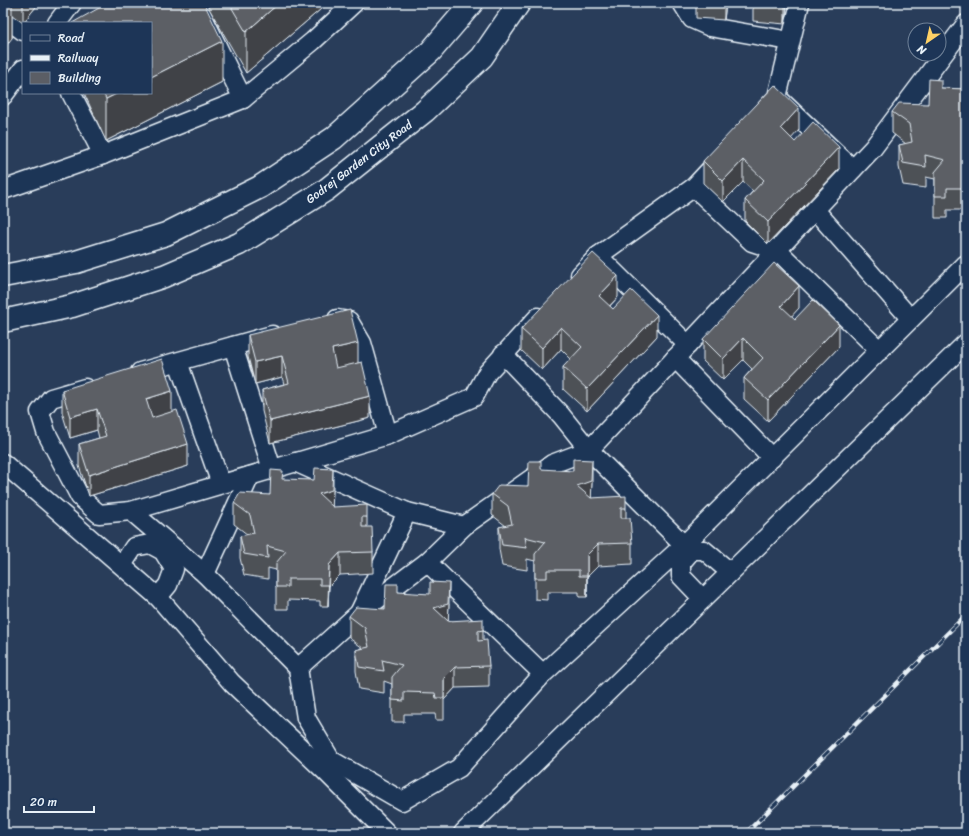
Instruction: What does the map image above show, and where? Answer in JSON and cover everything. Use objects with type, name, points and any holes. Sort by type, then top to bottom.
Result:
[{"type":"street","points":[[58,22],[72,3]]},
{"type":"street","points":[[196,3],[243,99]]},
{"type":"street","points":[[3,190],[103,155],[243,99],[313,41],[354,3]]},
{"type":"street","points":[[3,276],[76,262],[166,234],[260,187],[334,138],[431,51],[472,3]]},
{"type":"street","name":"Godrej Garden City Road","points":[[3,321],[72,306],[164,276],[245,240],[326,190],[425,111],[482,57],[519,3]]},
{"type":"street","points":[[682,3],[692,19],[710,27],[790,41]]},
{"type":"street","points":[[752,124],[777,96],[800,3]]},
{"type":"street","points":[[3,16],[22,30]]},
{"type":"street","points":[[298,668],[358,614],[427,562],[464,526],[552,464],[589,450],[873,148],[966,24]]},
{"type":"street","points":[[3,96],[22,70]]},
{"type":"street","points":[[71,94],[103,155]]},
{"type":"street","points":[[777,96],[853,169]]},
{"type":"street","points":[[566,289],[598,256],[694,187],[731,147]]},
{"type":"street","points":[[694,187],[752,242],[777,250],[880,351]]},
{"type":"street","points":[[815,210],[910,318]]},
{"type":"street","points":[[598,256],[688,344]]},
{"type":"street","points":[[131,511],[167,548],[205,574],[298,668],[306,718],[331,760],[402,801],[459,768],[543,674],[687,548],[772,458],[880,351],[910,318],[966,264]]},
{"type":"street","points":[[98,384],[51,398],[40,412],[46,432],[80,497],[99,514],[131,511],[388,435],[474,397],[487,372],[550,305]]},
{"type":"street","points":[[322,320],[330,318],[349,321],[362,342],[388,435]]},
{"type":"street","points":[[127,376],[285,331]]},
{"type":"street","points":[[463,833],[966,343]]},
{"type":"street","points":[[233,346],[272,469]]},
{"type":"street","points":[[503,354],[561,415],[589,450],[687,548],[704,550],[730,572]]},
{"type":"street","points":[[675,358],[772,458]]},
{"type":"street","points":[[178,362],[221,484]]},
{"type":"street","points":[[295,462],[407,512],[464,526]]},
{"type":"street","points":[[3,463],[158,597],[232,683],[324,770],[387,833]]},
{"type":"street","points":[[205,574],[250,476]]},
{"type":"street","points":[[358,614],[407,512]]},
{"type":"street","points":[[122,565],[134,548],[150,544],[167,548]]},
{"type":"street","points":[[158,597],[168,585],[174,569],[167,548]]},
{"type":"street","points":[[687,548],[681,563],[681,576],[703,599]]},
{"type":"street","points":[[427,562],[543,674]]},
{"type":"building","points":[[3,3],[8,3],[3,9]]},
{"type":"building","points":[[108,3],[204,3],[222,41],[152,76],[152,22],[74,22]]},
{"type":"building","points":[[229,3],[279,3],[246,32]]},
{"type":"building","points":[[929,79],[941,80],[941,88],[966,89],[966,188],[947,188],[947,196],[935,196],[935,172],[945,160],[925,155],[926,167],[903,163],[899,145],[912,142],[909,124],[892,112],[899,103],[928,104]]},
{"type":"building","points":[[775,85],[799,108],[781,128],[795,142],[813,122],[839,147],[768,222],[745,200],[764,180],[743,160],[723,181],[703,161]]},
{"type":"building","points":[[104,94],[116,94],[106,99]]},
{"type":"building","points":[[593,253],[618,276],[599,296],[613,309],[631,290],[657,315],[587,389],[563,367],[582,347],[561,327],[542,348],[521,329]]},
{"type":"building","points":[[774,263],[799,286],[781,306],[795,319],[813,300],[839,325],[768,400],[744,378],[763,358],[743,338],[723,359],[703,339]]},
{"type":"building","points":[[350,310],[358,343],[332,349],[336,368],[362,362],[370,396],[270,421],[262,390],[289,383],[282,356],[255,362],[248,335]]},
{"type":"building","points":[[162,359],[172,391],[146,399],[152,418],[177,410],[188,444],[89,475],[79,444],[106,436],[97,409],[70,417],[62,390]]},
{"type":"building","points":[[573,459],[592,460],[591,481],[577,486],[591,498],[626,496],[626,508],[621,508],[621,518],[630,518],[632,543],[598,544],[587,555],[587,576],[579,576],[579,570],[547,570],[547,578],[535,578],[535,554],[545,542],[525,537],[527,548],[502,545],[499,527],[512,524],[508,506],[492,494],[499,485],[528,486],[529,461],[541,461],[541,469],[573,471]]},
{"type":"building","points":[[315,468],[333,469],[332,490],[319,494],[333,507],[367,505],[367,517],[362,517],[362,527],[372,527],[373,552],[340,553],[329,565],[328,585],[320,585],[320,579],[288,579],[288,587],[276,587],[276,563],[286,551],[267,546],[268,558],[244,554],[240,536],[254,533],[250,515],[234,503],[240,493],[270,495],[271,470],[283,471],[282,479],[314,480]]},
{"type":"building","points":[[430,582],[449,583],[448,604],[434,608],[448,621],[483,619],[483,630],[478,631],[478,641],[487,640],[489,666],[455,667],[444,678],[444,698],[436,698],[435,693],[404,692],[404,701],[392,700],[392,677],[402,665],[382,660],[384,671],[359,667],[356,650],[369,647],[365,628],[349,616],[356,607],[385,609],[386,584],[398,584],[398,592],[430,594]]},
{"type":"railway","points":[[746,833],[966,615]]}]
